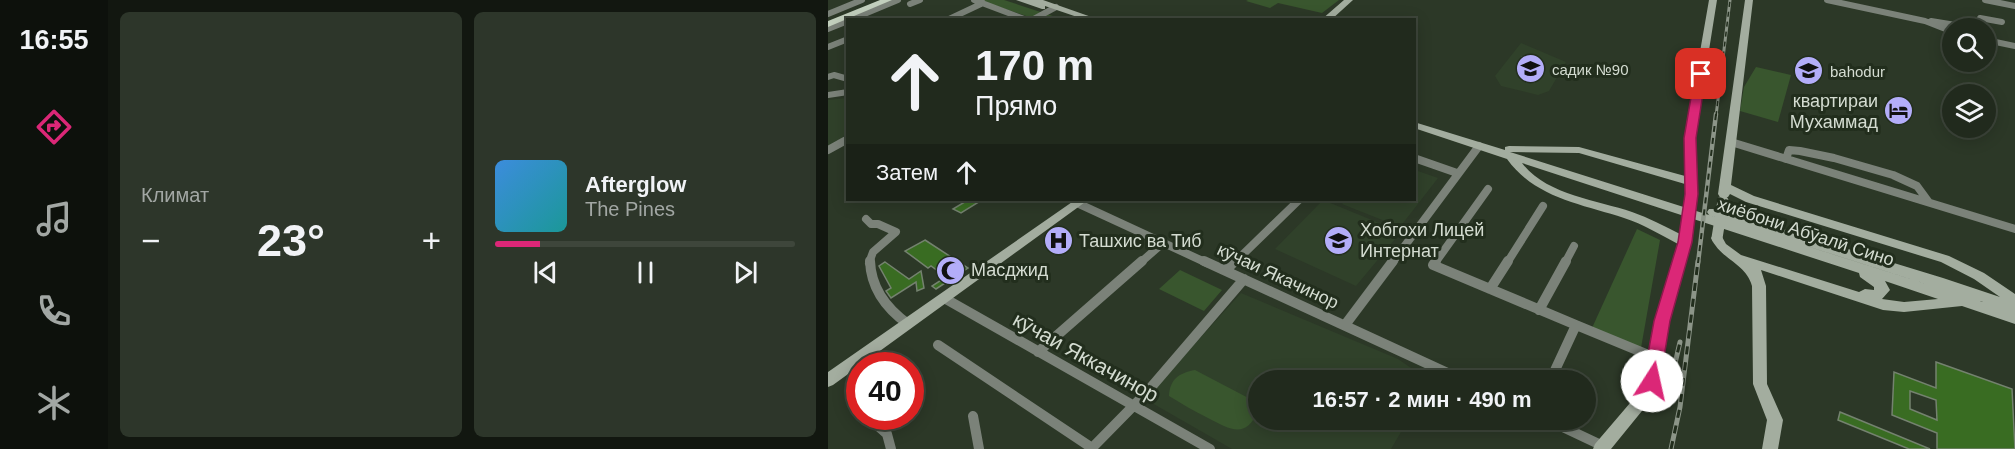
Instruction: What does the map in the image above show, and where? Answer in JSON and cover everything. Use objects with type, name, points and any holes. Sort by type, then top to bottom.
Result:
[{"type":"main road","points":[[828,19],[888,0]]},
{"type":"main road","points":[[1020,0],[1089,18]]},
{"type":"main road","points":[[1035,0],[1076,18]]},
{"type":"main road","points":[[1327,18],[1349,0]]},
{"type":"main road","points":[[1602,447],[1641,401],[1652,381],[1662,321],[1685,237],[1692,188],[1690,138],[1713,0]]},
{"type":"main road","points":[[1719,243],[1749,0]]},
{"type":"main road","points":[[847,18],[876,4]]},
{"type":"main road","points":[[828,27],[846,18]]},
{"type":"main road","name":"хиёбони Абӯалӣ Сино","points":[[1416,120],[1510,153],[1943,283],[2015,308]]},
{"type":"main road","name":"хиёбони Абӯалӣ Сино","points":[[1416,126],[1479,146],[1510,153]]},
{"type":"main road","points":[[1685,237],[1539,185],[1524,175],[1510,153],[1570,149],[1692,188]]},
{"type":"main road","points":[[1539,185],[1537,181],[1542,175],[1561,169],[1558,156],[1560,152],[1570,149]]},
{"type":"main road","name":"хиёбони Абӯалӣ Сино","points":[[1561,169],[2015,318]]},
{"type":"main road","points":[[1724,194],[1944,264],[1955,269],[1963,278],[1961,281],[1943,283]]},
{"type":"main road","points":[[1724,194],[1750,199],[1945,259],[1979,276],[2015,301]]},
{"type":"main road","points":[[828,381],[1080,201]]},
{"type":"main road","points":[[1719,243],[1868,295],[1881,294],[1883,290],[1879,283],[1851,265]]},
{"type":"main road","points":[[1719,243],[1737,258],[1762,269],[1883,305],[1904,307],[1964,301]]},
{"type":"main road","points":[[1762,269],[1760,384],[1775,420],[1770,449]]},
{"type":"street","points":[[828,14],[862,0]]},
{"type":"street","points":[[852,18],[876,4],[898,0]]},
{"type":"street","points":[[910,4],[920,0]]},
{"type":"street","points":[[974,0],[986,1],[1022,18]]},
{"type":"street","points":[[1827,0],[1925,21],[1974,28],[1980,18],[2002,22]]},
{"type":"street","points":[[1984,0],[2015,6]]},
{"type":"street","points":[[951,18],[986,1]]},
{"type":"street","points":[[1036,18],[1053,8]]},
{"type":"street","points":[[828,27],[846,21]]},
{"type":"street","points":[[1925,21],[1942,28]]},
{"type":"street","points":[[828,47],[846,40]]},
{"type":"street","points":[[1996,42],[2015,46]]},
{"type":"street","points":[[830,74],[846,78]]},
{"type":"street","points":[[828,95],[846,92]]},
{"type":"street","points":[[828,150],[846,140]]},
{"type":"street","points":[[1731,142],[2014,229]]},
{"type":"street","points":[[1345,325],[1479,146]]},
{"type":"street","points":[[1786,159],[1789,150],[1799,149],[1860,165],[1918,186],[1928,201]]},
{"type":"street","points":[[1416,159],[1457,173]]},
{"type":"street","points":[[1488,189],[1433,266],[1656,358]]},
{"type":"street","name":"кӯчаи Якачинор","points":[[1080,201],[1441,370]]},
{"type":"street","points":[[1226,270],[1298,201]]},
{"type":"street","points":[[1490,289],[1543,206]]},
{"type":"street","points":[[866,219],[871,224],[878,224],[896,232],[873,252],[869,263],[878,293],[890,311],[908,324]]},
{"type":"street","points":[[1038,352],[1164,242]]},
{"type":"street","points":[[1539,310],[1574,246]]},
{"type":"street","points":[[938,345],[1091,449],[1134,406],[1244,279]]},
{"type":"street","name":"кӯчаи Яккачинор","points":[[944,298],[1210,449]]},
{"type":"street","points":[[1555,370],[1576,325]]},
{"type":"street","points":[[973,416],[978,449]]},
{"type":"street","points":[[883,430],[887,434],[891,449]]},
{"type":"street","points":[[1568,430],[1602,447]]},
{"type":"shaded area","points":[[979,0],[1004,0],[1059,18],[1032,18]]},
{"type":"shaded area","points":[[1339,0],[1322,13],[1278,3],[1270,8],[1246,1]]},
{"type":"shaded area","name":"садик №90","points":[[1521,43],[1566,62],[1549,91],[1538,95],[1501,86],[1495,76]]},
{"type":"shaded area","points":[[1708,56],[1717,58],[1712,93],[1703,93]]},
{"type":"shaded area","points":[[1756,67],[1791,75],[1778,122],[1740,111],[1744,87]]},
{"type":"shaded area","points":[[846,98],[846,132],[839,142],[828,148],[828,100]]},
{"type":"shaded area","points":[[1416,170],[1438,178],[1400,227],[1342,204],[1345,201],[1416,201]]},
{"type":"shaded area","name":"Хобгохи Лицей Интернат","points":[[1322,201],[1401,232],[1356,286],[1275,249]]},
{"type":"shaded area","points":[[1637,229],[1660,240],[1641,348],[1592,328]]},
{"type":"shaded area","points":[[1180,270],[1222,290],[1204,311],[1159,289]]},
{"type":"shaded area","points":[[1241,293],[1398,359],[1414,370],[1248,370],[1248,430],[1402,430],[1391,449],[1232,449],[1145,399]]},
{"type":"shaded area","points":[[1195,370],[1248,398],[1248,426],[1236,430],[1223,426],[1169,396],[1173,381],[1184,373]]},
{"type":"building","points":[[966,201],[980,201],[961,213],[953,209]]},
{"type":"building","points":[[925,240],[968,268],[936,289],[932,286],[946,277],[931,266],[928,268],[905,251]]},
{"type":"building","points":[[885,262],[909,279],[921,271],[924,288],[917,291],[916,282],[891,298],[886,291],[891,288],[879,266]]},
{"type":"building","points":[[1936,362],[2012,389],[2015,449],[1937,449],[1937,433],[1892,415],[1894,372],[1936,388]],"holes":[[[1910,391],[1936,400],[1937,420],[1910,409]]]},
{"type":"building","points":[[1840,412],[1930,449],[1909,449],[1838,420]]},
{"type":"railway","points":[[1716,116],[1730,0]]},
{"type":"railway","points":[[1698,263],[1716,114]]},
{"type":"railway","points":[[1671,449],[1680,407],[1698,261]]},
{"type":"railway","points":[[1674,368],[1680,342]]},
{"type":"place","name":"садик №90","points":[[1531,69]]},
{"type":"place","name":"bahodur","points":[[1809,71]]},
{"type":"place","name":"квартираи Мухаммад","points":[[1899,111]]},
{"type":"place","name":"Хобгохи Лицей Интернат","points":[[1339,240]]},
{"type":"place","name":"Ташхис ва Тиб","points":[[1058,241]]},
{"type":"place","name":"Масджид","points":[[950,270]]},
{"type":"route","points":[[1652,381],[1662,321],[1685,242],[1692,194],[1690,138],[1701,74]]}]
